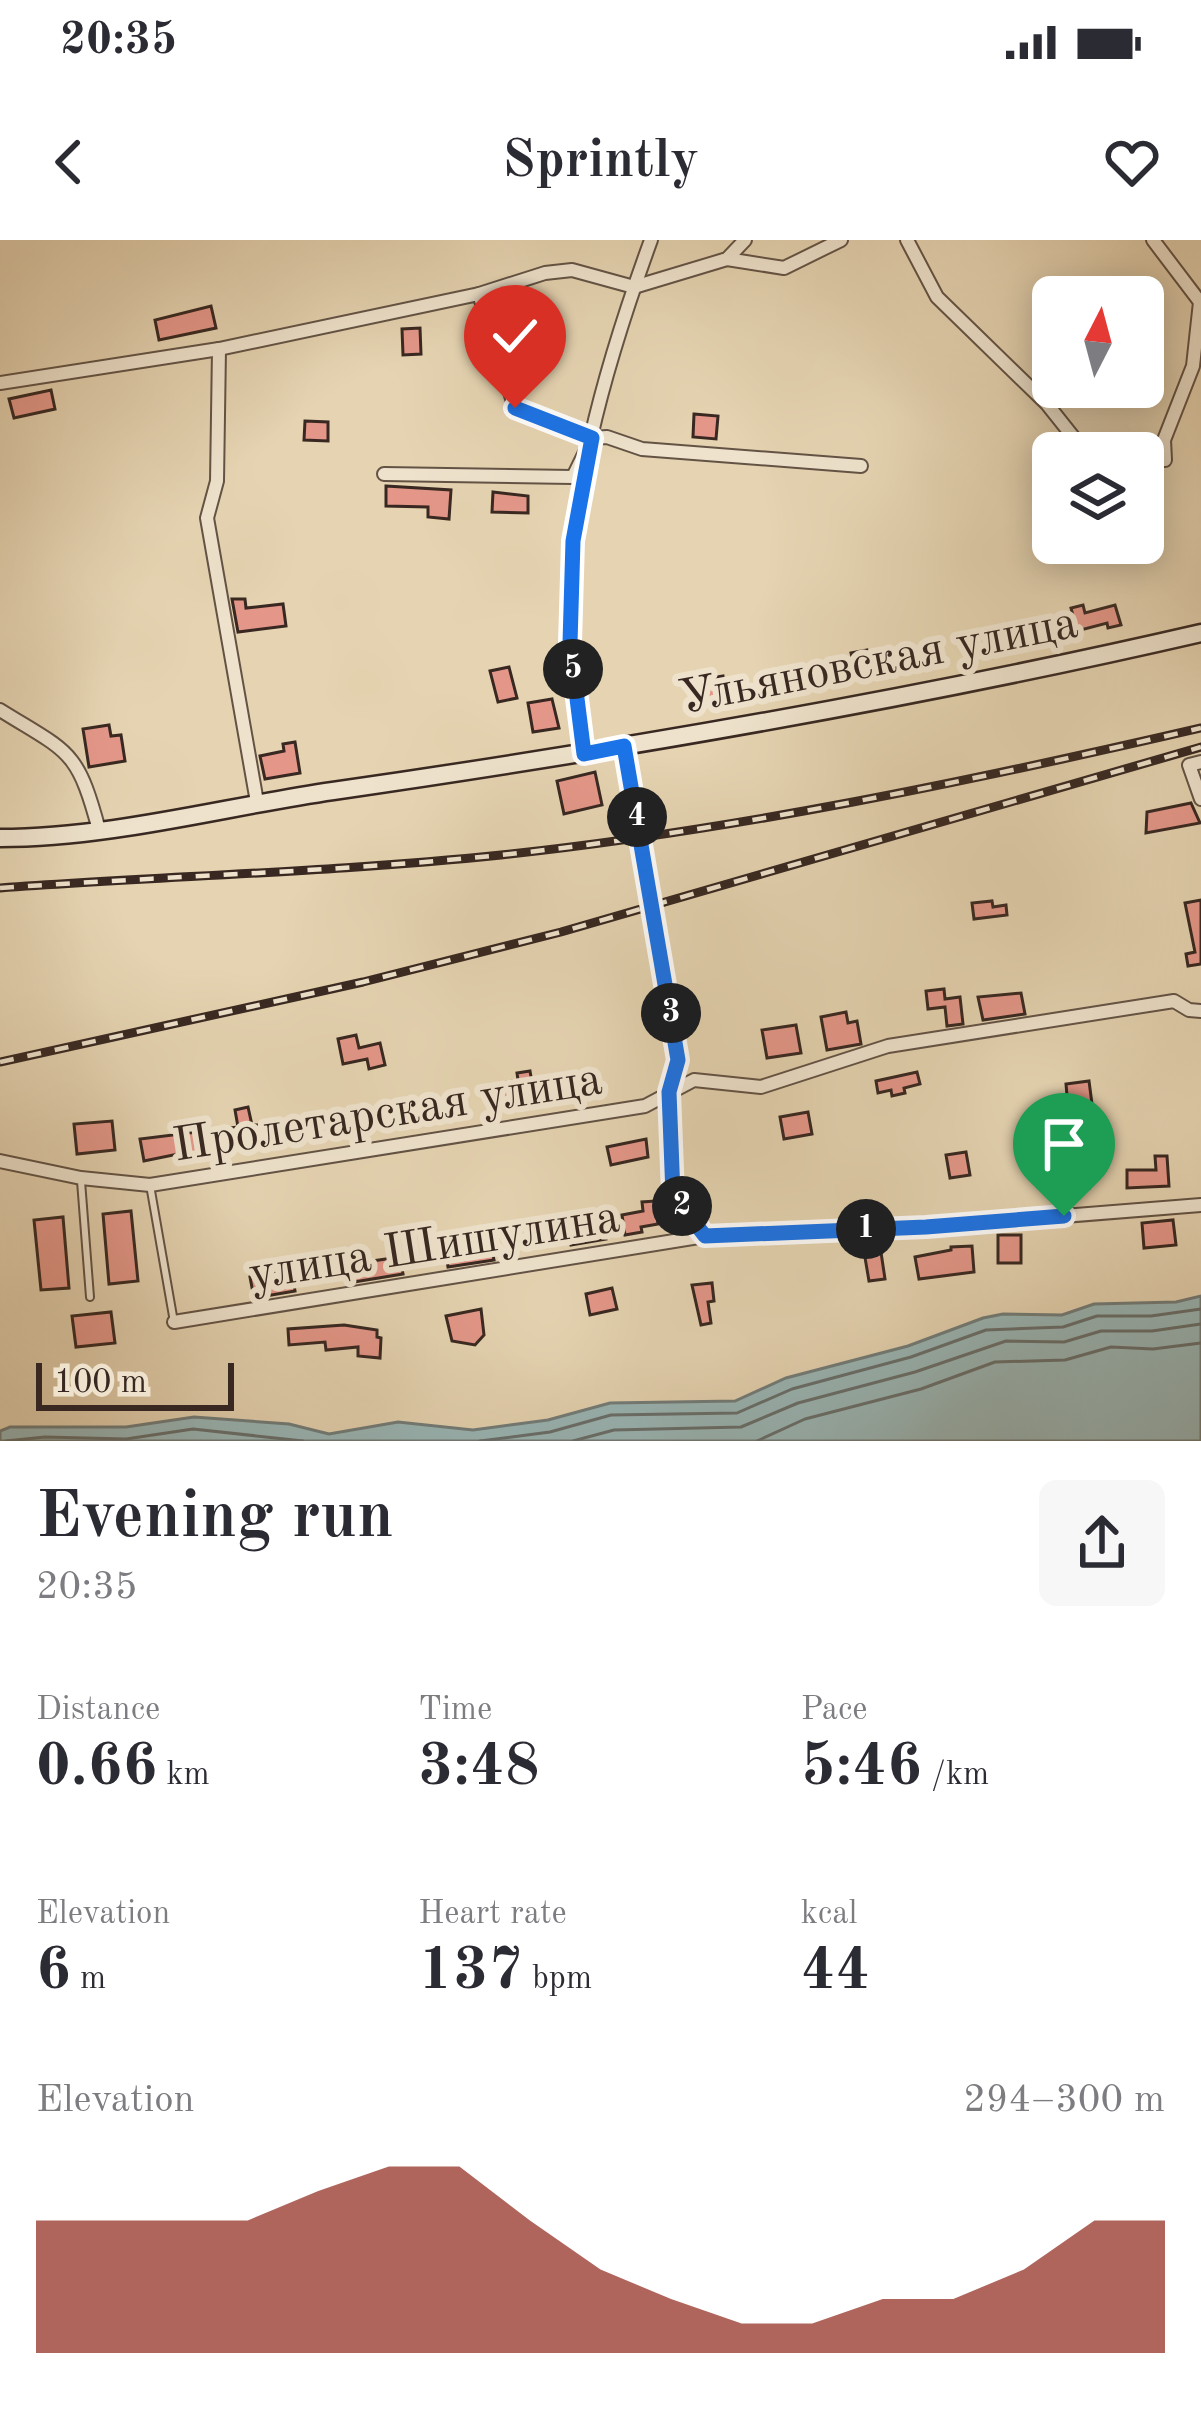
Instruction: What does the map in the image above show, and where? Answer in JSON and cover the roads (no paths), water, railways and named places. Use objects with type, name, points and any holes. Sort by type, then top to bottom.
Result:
[{"type":"main road","name":"Ульяновская улица","points":[[0,838],[56,838],[257,802],[584,754],[1073,663],[1199,634]]},
{"type":"street","points":[[584,754],[571,623],[573,541],[592,438],[651,240]]},
{"type":"street","points":[[727,259],[745,240]]},
{"type":"street","points":[[0,383],[219,349],[479,294],[545,273],[572,270],[634,287],[727,259],[784,268],[841,240]]},
{"type":"street","points":[[907,240],[937,297],[1047,404],[1069,432]]},
{"type":"street","points":[[1153,240],[1200,302],[1193,366],[1164,440]]},
{"type":"street","points":[[479,294],[515,408],[592,438],[607,437],[642,449],[861,466]]},
{"type":"street","points":[[219,349],[217,481],[207,518],[257,802]]},
{"type":"street","points":[[384,474],[573,478],[592,438]]},
{"type":"street","points":[[0,710],[69,752],[86,781],[99,830]]},
{"type":"street","points":[[624,746],[678,1060],[669,1092],[673,1195],[705,1236]]},
{"type":"street","points":[[1201,762],[1190,765],[1201,799]]},
{"type":"street","name":"Пролетарская улица","points":[[0,1161],[81,1178],[150,1185],[645,1106],[694,1080],[761,1087],[888,1046],[1174,1001],[1201,1011]]},
{"type":"street","name":"улица Шишулина","points":[[174,1322],[705,1236],[926,1227],[1201,1205]]},
{"type":"lane","points":[[81,1178],[90,1297]]},
{"type":"lane","points":[[150,1185],[174,1322]]},
{"type":"water","points":[[1201,1296],[1201,1441],[0,1441],[0,1431],[10,1427],[126,1427],[194,1417],[289,1424],[329,1434],[398,1422],[473,1430],[548,1420],[610,1403],[735,1401],[786,1378],[908,1346],[983,1318],[1062,1315],[1094,1304],[1176,1302]]},
{"type":"railway","points":[[0,888],[376,866],[589,845],[853,802],[1201,728]]},
{"type":"railway","points":[[0,1062],[363,982],[561,932],[1201,747]]}]
